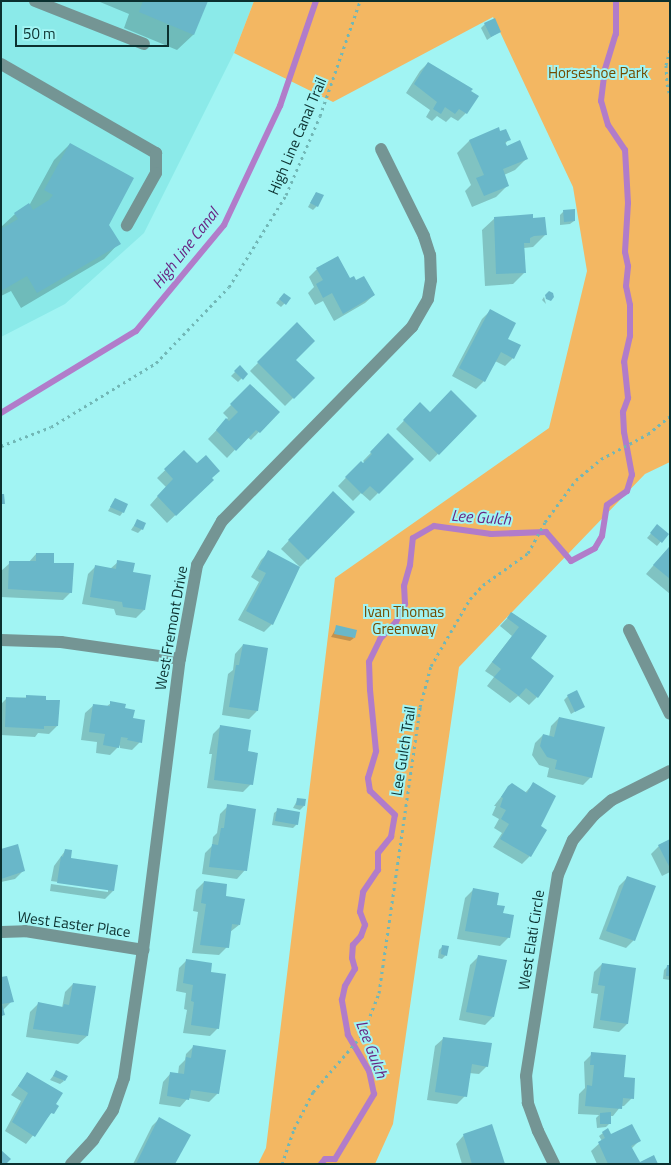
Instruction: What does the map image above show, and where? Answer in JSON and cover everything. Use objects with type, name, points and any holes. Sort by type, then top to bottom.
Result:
[{"type":"street","points":[[35,1],[63,7],[144,44]]},
{"type":"street","points":[[3,68],[156,153],[156,173],[127,225]]},
{"type":"street","name":"West Fremont Drive","points":[[71,1164],[93,1140],[113,1110],[124,1078],[143,950],[180,659],[197,565],[216,528],[412,327],[428,299],[431,280],[430,255],[424,236],[381,148]]},
{"type":"street","points":[[629,630],[670,714]]},
{"type":"street","points":[[1,640],[61,642],[180,659]]},
{"type":"street","name":"West Elati Circle","points":[[554,1164],[538,1131],[528,1103],[526,1076],[558,876],[573,840],[594,815],[612,800],[670,771]]},
{"type":"street","name":"West Easter Place","points":[[1,932],[25,931],[143,950]]},
{"type":"path","name":"High Line Canal Trail","points":[[1,446],[51,426],[156,363],[229,287],[286,195],[320,116],[360,1]]},
{"type":"path","points":[[670,50],[666,65],[666,84],[670,96]]},
{"type":"path","name":"Lee Gulch Trail","points":[[282,1164],[294,1129],[312,1092],[362,1034],[379,992],[420,707],[431,666],[470,599],[483,585],[528,554],[545,522],[576,480],[587,469],[636,442],[670,416]]},
{"type":"shaded area","points":[[1,1],[254,1],[234,53],[144,233],[65,304],[1,337]]},
{"type":"green space","points":[[254,1],[670,1],[670,462],[645,474],[459,667],[393,1124],[375,1164],[258,1164],[266,1148],[335,578],[549,428],[587,271],[573,187],[493,17],[333,102],[234,53]]},
{"type":"building","points":[[143,1],[208,1],[194,35],[139,12]]},
{"type":"building","points":[[495,18],[501,32],[491,37],[484,23]]},
{"type":"building","points":[[428,62],[473,89],[471,91],[479,96],[467,114],[459,109],[455,114],[445,107],[441,114],[433,109],[437,102],[414,84]]},
{"type":"building","points":[[499,127],[500,131],[506,129],[511,140],[505,142],[507,146],[520,140],[528,159],[503,169],[509,186],[484,196],[476,178],[484,175],[469,140]]},
{"type":"building","points":[[70,143],[134,178],[109,225],[121,244],[37,293],[27,276],[1,291],[1,225],[3,228],[18,219],[14,213],[29,203],[33,210],[49,200],[53,195],[44,190]]},
{"type":"building","points":[[316,192],[324,195],[318,207],[310,203]]},
{"type":"building","points":[[575,209],[575,221],[564,222],[563,210]]},
{"type":"building","points":[[533,214],[533,218],[545,217],[547,235],[534,236],[530,238],[530,243],[524,243],[526,273],[496,274],[494,217]]},
{"type":"building","points":[[338,256],[350,278],[354,276],[356,280],[364,276],[375,295],[343,314],[332,293],[323,298],[316,284],[323,280],[316,268]]},
{"type":"building","points":[[549,291],[553,293],[554,297],[551,301],[546,299],[545,295]]},
{"type":"building","points":[[284,293],[291,298],[286,305],[279,299]]},
{"type":"building","points":[[490,309],[516,323],[508,339],[521,345],[514,359],[501,352],[485,382],[459,368]]},
{"type":"building","points":[[297,322],[315,341],[296,360],[315,378],[294,399],[257,362]]},
{"type":"building","points":[[240,365],[248,374],[243,380],[234,371]]},
{"type":"building","points":[[250,384],[280,412],[260,433],[256,430],[236,451],[216,430],[226,418],[229,421],[238,412],[230,404]]},
{"type":"building","points":[[451,390],[477,416],[439,455],[403,420],[420,402],[430,412]]},
{"type":"building","points":[[388,433],[414,459],[379,494],[370,486],[362,494],[345,477],[361,461],[363,463],[372,454],[370,452]]},
{"type":"building","points":[[184,450],[197,463],[206,455],[220,471],[212,478],[214,480],[176,516],[157,496],[173,479],[164,469]]},
{"type":"building","points":[[333,491],[355,512],[308,560],[288,540]]},
{"type":"building","points":[[1,494],[4,494],[5,504],[1,504]]},
{"type":"building","points":[[115,498],[128,504],[124,513],[110,507]]},
{"type":"building","points":[[137,519],[146,523],[143,530],[134,526]]},
{"type":"building","points":[[657,524],[669,534],[662,543],[650,533]]},
{"type":"building","points":[[670,546],[670,579],[653,565]]},
{"type":"building","points":[[268,550],[300,567],[273,625],[246,611],[266,573],[258,569]]},
{"type":"building","points":[[36,553],[54,553],[54,563],[74,563],[72,593],[8,589],[9,561],[36,561]]},
{"type":"building","points":[[117,560],[135,563],[133,572],[151,575],[145,610],[123,607],[122,602],[90,597],[95,565],[116,569]]},
{"type":"building","points":[[511,612],[547,636],[531,658],[554,676],[538,698],[526,688],[519,696],[494,677],[501,669],[492,662],[519,627],[507,618]]},
{"type":"building","points":[[336,625],[357,630],[355,638],[334,634]]},
{"type":"building","points":[[243,644],[268,648],[258,711],[229,707],[236,665],[239,665]]},
{"type":"building","points":[[577,690],[585,707],[575,712],[567,695]]},
{"type":"building","points":[[26,695],[46,696],[46,700],[60,700],[58,726],[44,726],[44,729],[5,727],[6,697],[26,698]]},
{"type":"building","points":[[110,701],[126,704],[125,708],[135,710],[133,718],[145,720],[142,743],[121,737],[119,748],[103,745],[105,734],[89,732],[93,704],[110,706]]},
{"type":"building","points":[[559,717],[605,727],[592,778],[555,769],[557,760],[547,757],[540,746],[543,734],[554,737]]},
{"type":"building","points":[[220,725],[251,730],[248,751],[258,753],[253,785],[214,780]]},
{"type":"building","points":[[533,782],[556,796],[541,826],[547,830],[531,857],[500,839],[509,824],[501,819],[506,810],[500,807],[503,798],[501,797],[508,786],[512,783],[527,793]]},
{"type":"building","points":[[297,798],[306,799],[305,806],[296,805]]},
{"type":"building","points":[[227,804],[256,809],[247,871],[209,867],[212,844],[218,845],[221,828],[224,828]]},
{"type":"building","points":[[277,808],[300,812],[298,825],[275,821]]},
{"type":"building","points":[[670,839],[670,868],[658,845]]},
{"type":"building","points":[[18,844],[25,871],[1,879],[1,849]]},
{"type":"building","points":[[65,849],[72,850],[71,858],[118,865],[114,891],[57,883],[61,856],[63,857]]},
{"type":"building","points":[[627,876],[656,886],[635,941],[606,931]]},
{"type":"building","points":[[204,881],[227,884],[226,896],[245,899],[240,925],[232,924],[229,948],[200,945],[206,904],[201,903]]},
{"type":"building","points":[[473,888],[499,893],[497,905],[505,906],[503,913],[514,915],[510,938],[465,931]]},
{"type":"building","points":[[442,945],[449,946],[447,956],[441,954]]},
{"type":"building","points":[[478,955],[507,960],[494,1017],[466,1012]]},
{"type":"building","points":[[186,959],[212,963],[211,972],[226,974],[219,1029],[191,1025],[194,1002],[191,1001],[193,985],[183,983]]},
{"type":"building","points":[[602,963],[636,968],[628,1024],[600,1020],[605,986],[598,985]]},
{"type":"building","points":[[667,965],[670,965],[670,976],[666,976]]},
{"type":"building","points":[[7,976],[14,1002],[2,1004],[5,1015],[1,1016],[1,977]]},
{"type":"building","points":[[73,983],[96,986],[88,1036],[33,1029],[38,1002],[63,1007],[64,1004],[69,1005]]},
{"type":"building","points":[[443,1037],[492,1043],[488,1067],[472,1064],[467,1097],[435,1092]]},
{"type":"building","points":[[193,1045],[226,1050],[219,1094],[191,1090],[189,1100],[167,1096],[170,1072],[184,1074],[186,1057],[191,1058]]},
{"type":"building","points":[[591,1052],[626,1055],[624,1077],[635,1078],[634,1099],[623,1098],[622,1109],[585,1106],[587,1085],[592,1086],[594,1065],[590,1065]]},
{"type":"building","points":[[56,1070],[68,1076],[65,1081],[53,1076]]},
{"type":"building","points":[[27,1072],[63,1093],[56,1104],[59,1106],[54,1114],[51,1113],[35,1137],[12,1122],[28,1093],[18,1086]]},
{"type":"building","points":[[611,1112],[611,1124],[600,1124],[600,1113]]},
{"type":"building","points":[[159,1117],[191,1135],[175,1164],[136,1164]]},
{"type":"building","points":[[492,1124],[505,1164],[472,1164],[463,1134]]},
{"type":"building","points":[[632,1124],[641,1141],[631,1146],[640,1162],[654,1155],[658,1164],[608,1164],[598,1142],[605,1138],[602,1132],[608,1128],[611,1134]]},
{"type":"building","points":[[1,1150],[11,1159],[6,1164],[1,1164]]},
{"type":"waterway","name":"High Line Canal","points":[[1,413],[136,331],[224,225],[280,106],[316,1]]},
{"type":"waterway","name":"Lee Gulch","points":[[321,1164],[325,1159],[335,1159],[374,1094],[369,1071],[348,1035],[342,1000],[345,986],[355,969],[352,958],[353,945],[361,936],[365,925],[360,912],[363,892],[378,870],[378,853],[391,837],[395,815],[370,791],[368,778],[376,751],[369,662],[380,639],[396,622],[405,604],[404,586],[410,565],[413,538],[434,526],[491,534],[546,532],[571,561],[595,548],[602,536],[607,505],[627,491],[632,475],[624,432],[623,412],[628,398],[624,362],[630,336],[630,305],[626,286],[628,266],[625,252],[628,203],[625,150],[608,125],[601,101],[605,69],[616,34],[616,1]]},
{"type":"park label","name":"Horseshoe Park","points":[[598,73]]},
{"type":"park label","name":"Ivan Thomas Greenway","points":[[404,620]]}]
